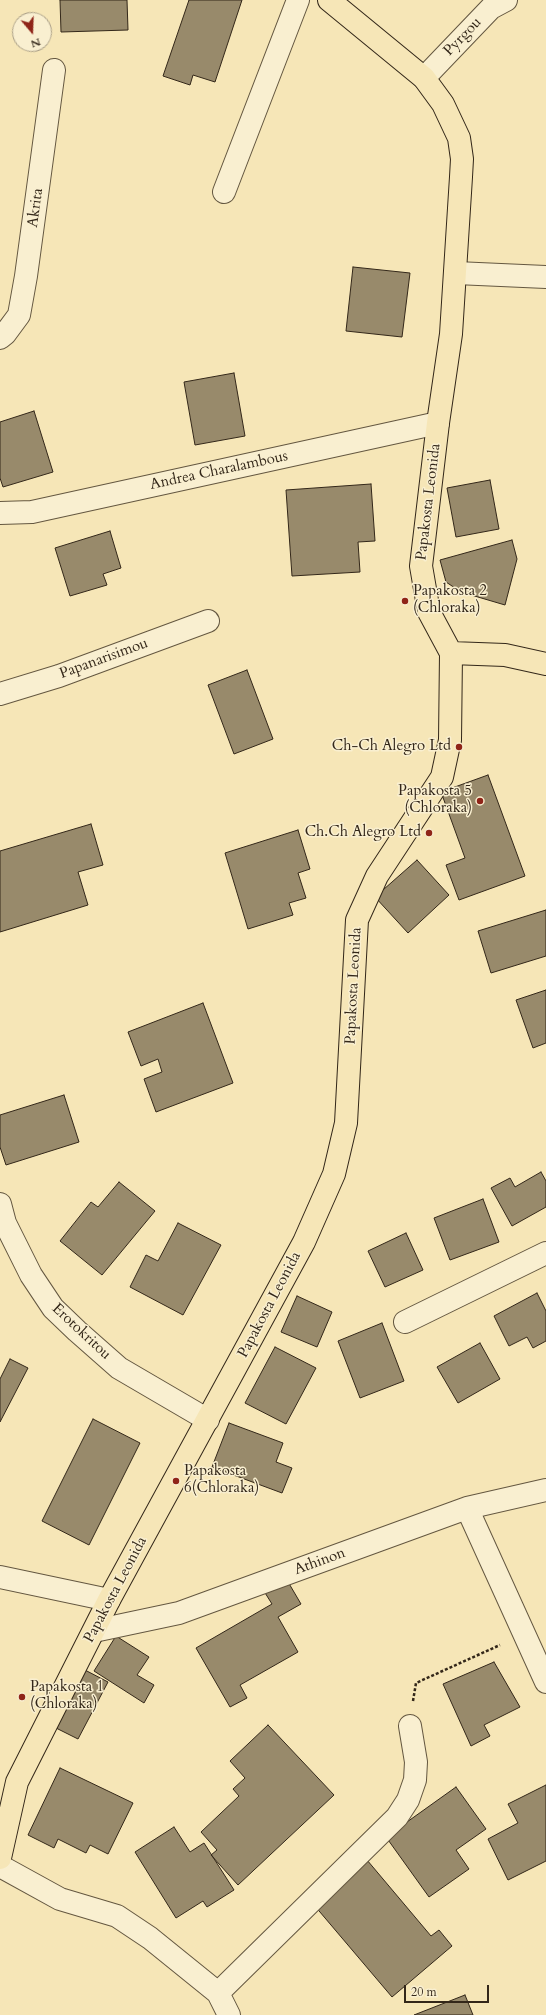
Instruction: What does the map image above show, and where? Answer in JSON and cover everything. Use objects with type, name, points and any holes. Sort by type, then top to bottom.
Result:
[{"type":"main road","name":"Papakosta Leonida","points":[[0,1858],[17,1782],[109,1600],[304,1242],[334,1174],[346,1123],[357,920],[377,876],[442,777],[450,740],[451,653],[429,612],[421,566],[438,423],[451,334],[462,159],[458,138],[442,104],[424,78],[329,0]]},
{"type":"main road","points":[[451,653],[505,655],[546,664]]},
{"type":"street","points":[[224,192],[298,0]]},
{"type":"street","name":"Pyrgou","points":[[424,78],[491,8],[506,0]]},
{"type":"street","name":"Akrita","points":[[0,338],[6,334],[19,315],[26,276],[54,70]]},
{"type":"street","points":[[456,273],[546,277]]},
{"type":"street","name":"Andrea Charalambous","points":[[0,512],[32,512],[438,423]]},
{"type":"street","name":"Papanarisimou","points":[[0,694],[59,676],[208,621]]},
{"type":"street","name":"Erotokritou","points":[[0,1204],[5,1223],[15,1243],[32,1275],[53,1308],[119,1368],[208,1420]]},
{"type":"street","points":[[405,1322],[546,1253]]},
{"type":"street","name":"Athinon","points":[[94,1631],[179,1613],[467,1508],[546,1490]]},
{"type":"street","points":[[467,1508],[546,1682]]},
{"type":"street","points":[[0,1576],[109,1600]]},
{"type":"street","points":[[218,1993],[397,1817],[408,1800],[415,1780],[416,1762],[410,1726]]},
{"type":"street","points":[[0,1866],[60,1899],[117,1916],[150,1938],[218,1993],[229,2015]]},
{"type":"path","points":[[410,1726],[416,1683],[525,1635]]},
{"type":"building","points":[[60,0],[127,0],[128,30],[61,32]]},
{"type":"building","points":[[189,0],[242,0],[215,82],[193,75],[190,85],[163,76]]},
{"type":"building","points":[[353,267],[410,273],[402,337],[346,331]]},
{"type":"building","points":[[234,373],[245,436],[195,445],[184,382]]},
{"type":"building","points":[[34,411],[53,472],[3,487],[0,478],[0,422]]},
{"type":"building","points":[[490,480],[499,529],[456,537],[447,488]]},
{"type":"building","points":[[371,484],[375,541],[358,542],[360,572],[292,576],[286,490]]},
{"type":"building","points":[[110,531],[121,568],[103,574],[107,585],[70,596],[55,548]]},
{"type":"building","points":[[512,540],[517,559],[505,605],[461,592],[446,582],[440,560]]},
{"type":"building","points":[[247,670],[273,739],[234,754],[208,685]]},
{"type":"building","points":[[488,775],[525,876],[459,900],[446,865],[465,858],[441,792]]},
{"type":"building","points":[[91,824],[103,865],[78,872],[88,905],[0,932],[0,851]]},
{"type":"building","points":[[298,830],[310,869],[298,873],[306,898],[289,903],[293,915],[248,929],[225,853]]},
{"type":"building","points":[[417,860],[449,895],[408,933],[375,897]]},
{"type":"building","points":[[546,910],[546,956],[491,973],[478,931]]},
{"type":"building","points":[[546,990],[546,1043],[533,1048],[516,1000]]},
{"type":"building","points":[[203,1003],[233,1083],[156,1112],[144,1079],[162,1072],[158,1059],[141,1066],[128,1032]]},
{"type":"building","points":[[64,1095],[79,1142],[6,1165],[0,1147],[0,1115]]},
{"type":"building","points":[[541,1172],[546,1181],[546,1207],[512,1226],[491,1188],[510,1178],[515,1187]]},
{"type":"building","points":[[119,1182],[155,1211],[102,1275],[60,1241],[91,1202],[98,1207]]},
{"type":"building","points":[[483,1199],[499,1242],[450,1260],[434,1218]]},
{"type":"building","points":[[178,1223],[221,1245],[183,1315],[130,1287],[146,1255],[158,1261]]},
{"type":"building","points":[[406,1233],[423,1270],[385,1287],[368,1251]]},
{"type":"building","points":[[537,1293],[546,1311],[546,1341],[533,1348],[527,1337],[509,1346],[494,1316]]},
{"type":"building","points":[[297,1296],[332,1312],[317,1347],[281,1332]]},
{"type":"building","points":[[382,1323],[404,1381],[360,1398],[338,1341]]},
{"type":"building","points":[[480,1343],[500,1379],[458,1403],[437,1367]]},
{"type":"building","points":[[275,1347],[316,1368],[286,1424],[245,1403]]},
{"type":"building","points":[[10,1359],[28,1368],[0,1422],[0,1379]]},
{"type":"building","points":[[93,1419],[140,1443],[89,1545],[42,1521]]},
{"type":"building","points":[[229,1423],[283,1443],[276,1462],[292,1468],[282,1493],[212,1467]]},
{"type":"building","points":[[284,1575],[301,1604],[278,1617],[298,1652],[240,1685],[247,1698],[230,1707],[196,1648],[272,1604],[262,1588]]},
{"type":"building","points":[[116,1636],[149,1657],[137,1675],[154,1685],[144,1703],[94,1671]]},
{"type":"building","points":[[494,1662],[520,1707],[484,1725],[490,1736],[471,1746],[443,1684]]},
{"type":"building","points":[[83,1669],[108,1682],[78,1739],[52,1726]]},
{"type":"building","points":[[268,1725],[334,1795],[238,1885],[211,1855],[217,1850],[201,1832],[239,1796],[233,1789],[245,1778],[230,1761]]},
{"type":"building","points":[[60,1768],[133,1803],[108,1854],[90,1845],[86,1853],[58,1839],[54,1848],[28,1835]]},
{"type":"building","points":[[546,1785],[546,1861],[508,1880],[488,1839],[518,1823],[508,1804]]},
{"type":"building","points":[[456,1787],[486,1829],[456,1850],[469,1869],[429,1897],[386,1837]]},
{"type":"building","points":[[174,1827],[190,1852],[204,1843],[234,1890],[207,1907],[203,1901],[176,1918],[135,1852]]},
{"type":"building","points":[[367,1860],[431,1936],[439,1930],[452,1946],[392,1997],[314,1905]]},
{"type":"building","points":[[465,1995],[473,2015],[414,2015]]},
{"type":"place","name":"Papakosta 2 (Chloraka)","points":[[405,601]]},
{"type":"place","name":"Ch-Ch Alegro Ltd","points":[[459,747]]},
{"type":"place","name":"Papakosta 5 (Chloraka)","points":[[480,801]]},
{"type":"place","name":"Ch.Ch Alegro Ltd","points":[[429,833]]},
{"type":"place","name":"Papakosta 6(Chloraka)","points":[[176,1481]]},
{"type":"place","name":"Papakosta 1 (Chloraka)","points":[[22,1697]]}]
